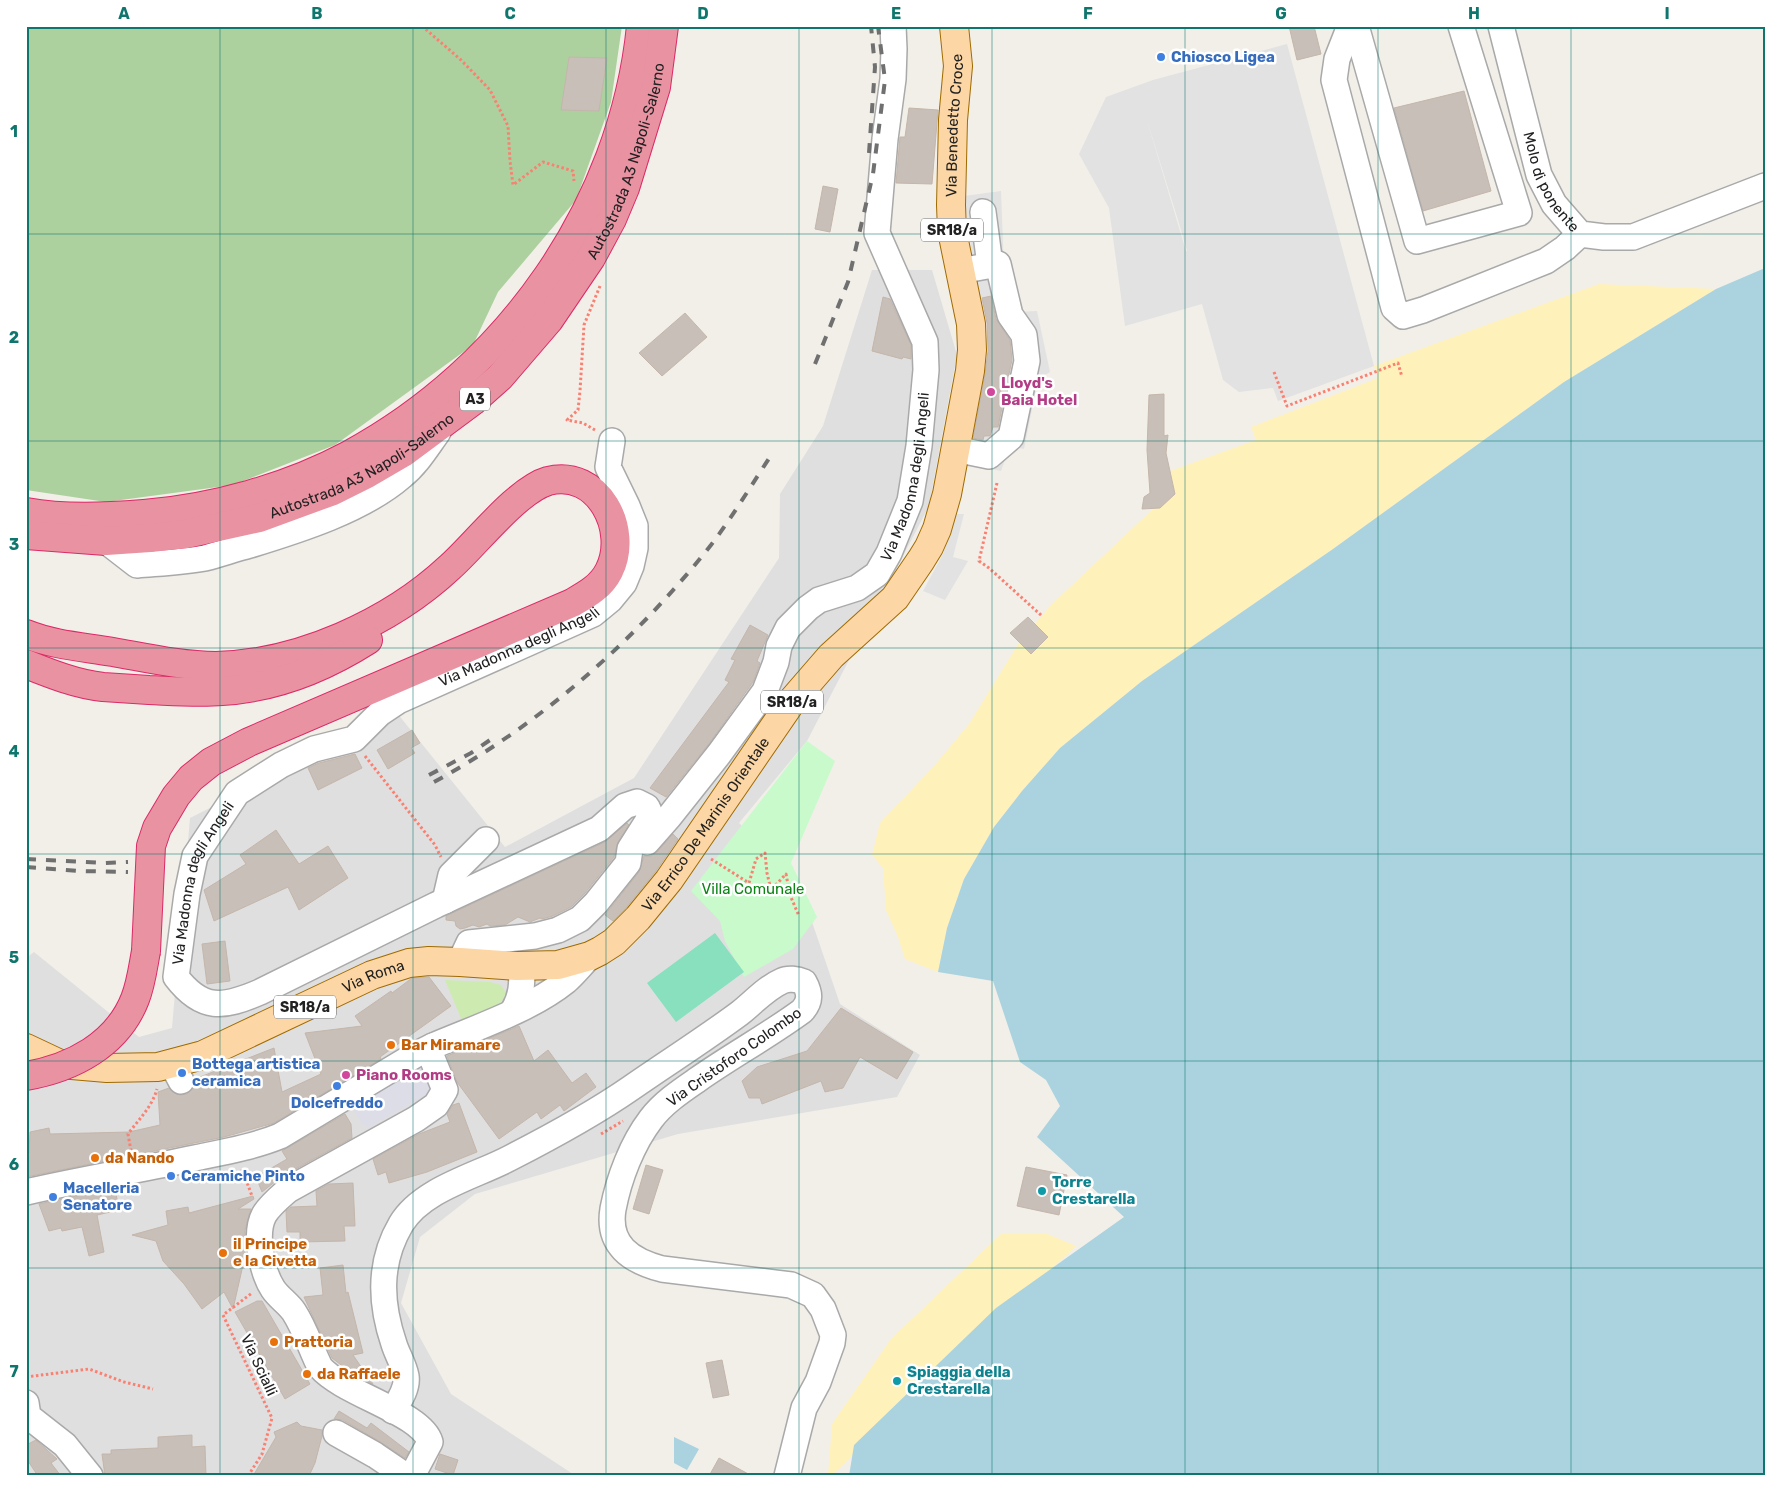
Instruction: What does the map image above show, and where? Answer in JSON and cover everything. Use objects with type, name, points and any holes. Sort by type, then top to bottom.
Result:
[{"type":"highway","name":"Autostrada A3 Napoli-Salerno","points":[[26,512],[90,532],[130,515],[169,512],[241,497],[315,471],[348,455],[418,411],[481,357],[528,304],[551,273],[586,213],[610,159],[622,122],[638,49],[640,26]]},
{"type":"highway","name":"Autostrada A3 Napoli-Salerno","points":[[26,535],[90,532],[186,534],[259,518],[333,491],[367,474],[403,453],[473,401],[500,377],[549,320],[592,258],[612,219],[625,188],[656,87],[664,26]]},
{"type":"highway","points":[[26,634],[50,641],[181,663],[216,666],[258,662],[297,652],[332,640],[386,615],[415,597],[450,568],[514,503],[529,491],[550,481],[564,480],[576,482],[590,488],[603,501],[612,517],[616,535],[614,554],[609,571],[600,585],[572,603],[249,742],[211,762],[191,778],[166,811],[157,828],[151,846],[146,951],[140,984],[134,1001],[109,1038],[90,1054],[62,1068],[26,1076]]},
{"type":"highway","points":[[26,664],[68,680],[102,686],[168,691],[222,691],[257,686],[293,677],[330,662],[365,642],[426,602],[450,568]]},
{"type":"main road","name":"Via Benedetto Croce","points":[[954,26],[958,66],[950,206],[952,232],[970,324],[972,350],[957,440]]},
{"type":"main road","name":"Via Errico De Marinis Orientale","points":[[590,956],[614,942],[638,918],[669,880],[792,701],[812,676],[831,656],[895,598],[929,547],[937,529],[947,494],[957,440]]},
{"type":"main road","name":"Via Roma","points":[[26,1048],[60,1064],[132,1068],[158,1067],[176,1072],[203,1055],[372,976],[409,963],[460,962],[522,966],[558,964],[590,956]]},
{"type":"street","name":"Via Madonna degli Angeli","points":[[460,962],[469,943],[535,936],[558,930],[580,919],[670,817],[749,714],[765,691],[776,662],[779,646],[788,628],[819,600],[857,588],[877,574],[889,553],[910,501],[919,446],[926,370],[925,342],[877,233],[893,80],[893,26]]},
{"type":"street","points":[[1350,26],[1337,59],[1334,80],[1394,308],[1403,316],[1423,310],[1546,261],[1565,248],[1580,234]]},
{"type":"street","points":[[1356,26],[1417,241],[1519,213],[1461,26]]},
{"type":"street","name":"Molo di ponente","points":[[1501,26],[1538,175],[1554,204],[1580,234],[1604,237],[1633,237],[1765,186]]},
{"type":"street","points":[[983,212],[990,265]]},
{"type":"street","points":[[957,440],[989,456],[1011,437],[1027,361],[1024,335],[1010,314],[998,264],[960,271]]},
{"type":"street","name":"Via Madonna degli Angeli","points":[[612,441],[608,467],[627,506],[636,536],[631,566],[624,583],[610,600],[593,614],[398,701],[380,713],[354,739],[314,749],[281,765],[237,793],[194,856],[176,977],[187,991],[198,999],[221,1003],[235,1002],[268,988],[445,901],[599,829],[624,806],[637,802],[647,807],[652,816],[630,848],[628,864]]},
{"type":"street","points":[[445,901],[451,875],[486,840]]},
{"type":"street","points":[[26,1192],[136,1171],[259,1144],[280,1136],[415,1055],[513,1011],[560,985],[590,956]]},
{"type":"street","points":[[513,1011],[522,990],[522,966]]},
{"type":"street","name":"Via Cristoforo Colombo","points":[[401,1416],[406,1376],[387,1324],[383,1296],[383,1277],[392,1242],[402,1222],[414,1208],[453,1182],[507,1159],[584,1119],[741,1012],[770,987],[784,979],[798,979],[804,982],[810,995],[807,1006],[802,1011],[680,1092],[652,1118],[640,1136],[625,1168],[618,1188],[611,1222],[616,1239],[625,1252],[645,1265],[662,1269],[792,1285],[813,1295],[818,1302],[829,1323],[833,1336],[832,1343],[818,1382],[804,1408],[787,1476]]},
{"type":"street","points":[[412,1476],[430,1442],[426,1432],[326,1374],[315,1358],[294,1312],[275,1292],[268,1281],[262,1265],[261,1230],[264,1215],[278,1198],[288,1190],[416,1119],[436,1105],[445,1090],[430,1053],[434,1046]]},
{"type":"street","points":[[26,1403],[28,1416],[65,1445],[90,1476]]},
{"type":"street","points":[[336,1432],[406,1476]]},
{"type":"path","points":[[422,26],[490,90],[508,126],[513,185],[543,162],[574,171],[572,188]]},
{"type":"path","points":[[602,284],[584,325],[578,410],[567,420],[583,423],[612,441]]},
{"type":"path","points":[[1274,372],[1287,406],[1398,363],[1402,376]]},
{"type":"path","points":[[997,483],[979,561],[1042,616]]},
{"type":"path","points":[[354,739],[359,749],[435,845],[451,875]]},
{"type":"path","points":[[691,847],[749,883],[756,858],[764,853],[772,890],[786,874],[790,895],[799,916]]},
{"type":"path","points":[[240,1163],[255,1204],[264,1215]]},
{"type":"path","name":"Via Scialli","points":[[248,1476],[262,1454],[272,1418],[223,1315],[268,1281]]},
{"type":"path","points":[[26,1378],[89,1369],[124,1382],[153,1389]]},
{"type":"shaded area","points":[[1287,44],[1374,366],[1278,401],[1273,388],[1239,392],[1223,380],[1202,304],[1125,326],[1109,208],[1079,154],[1106,97],[1153,80]],"holes":[[[1146,117],[1178,220],[1187,251]]]},
{"type":"shaded area","points":[[1001,191],[1004,268],[1014,312],[1037,311],[1050,372],[1038,379],[1024,449],[1010,446],[1001,471],[972,465],[984,436],[990,437],[993,427],[998,426],[1014,357],[1013,336],[1008,336],[1001,293],[978,299],[964,196]]},
{"type":"shaded area","points":[[872,270],[932,270],[957,355],[929,506],[807,741],[739,823],[796,875],[840,1004],[920,1055],[897,1097],[678,1134],[475,1194],[420,1237],[401,1303],[451,1394],[576,1476],[26,1476],[26,958],[34,952],[139,1037],[172,1028],[190,818],[397,713],[505,847],[634,778],[779,558],[780,494],[823,426]]},
{"type":"shaded area","points":[[955,514],[964,514],[953,557],[968,561],[945,600],[923,591],[943,554]]},
{"type":"shaded area","points":[[415,1055],[433,1084],[431,1092],[369,1127],[363,1125],[345,1097]]},
{"type":"green space","points":[[26,26],[622,26],[611,102],[576,200],[498,292],[473,345],[335,445],[233,485],[106,502],[26,490]]},
{"type":"green space","name":"Villa Comunale","points":[[807,741],[835,761],[791,863],[817,917],[793,949],[744,977],[725,941],[720,921],[691,891]]},
{"type":"green space","points":[[715,933],[744,972],[676,1022],[647,983]]},
{"type":"green space","points":[[445,980],[490,982],[501,985],[506,993],[494,1009],[463,1023]]},
{"type":"sand","points":[[1599,284],[1716,289],[1564,382],[1333,549],[1142,681],[1060,748],[1022,791],[994,827],[964,879],[947,929],[938,972],[905,959],[886,910],[883,868],[872,855],[880,823],[934,766],[969,724],[1019,643],[1051,605],[1154,508],[1160,508],[1175,494],[1170,471],[1256,440],[1251,427],[1378,378],[1374,366]]},
{"type":"sand","name":"Spiaggia della Crestarella","points":[[1045,1233],[1076,1246],[831,1476],[828,1476],[832,1424],[891,1339],[1001,1234]]},
{"type":"water","points":[[1765,268],[1765,1476],[849,1476],[854,1445],[996,1308],[1124,1217],[1037,1137],[1060,1106],[1046,1080],[1020,1062],[993,981],[938,972],[947,928],[964,879],[994,827],[1022,791],[1060,748],[1142,681],[1333,549],[1564,382],[1716,289]]},
{"type":"water","points":[[674,1437],[699,1449],[687,1470],[674,1463]]},
{"type":"building","points":[[1289,26],[1314,26],[1321,54],[1297,60]]},
{"type":"building","points":[[569,57],[607,58],[599,111],[561,110]]},
{"type":"building","points":[[1464,91],[1491,191],[1423,211],[1394,108]]},
{"type":"building","points":[[909,108],[938,110],[932,184],[896,183],[900,137],[905,137]]},
{"type":"building","points":[[823,186],[838,189],[830,232],[815,229]]},
{"type":"building","name":"Lloyd's Baia Hotel","points":[[991,296],[996,319],[1010,340],[1012,360],[998,427],[993,427],[990,436],[984,436],[983,440],[973,438],[988,351],[987,323],[982,298]]},
{"type":"building","points":[[883,297],[890,299],[911,345],[911,359],[903,357],[902,359],[872,351]]},
{"type":"building","points":[[685,313],[707,337],[662,376],[639,353]]},
{"type":"building","points":[[1164,394],[1164,436],[1168,435],[1166,453],[1175,494],[1160,508],[1142,509],[1144,497],[1150,493],[1147,450],[1149,395]]},
{"type":"building","points":[[1028,617],[1048,637],[1031,654],[1010,633]]},
{"type":"building","points":[[750,625],[768,635],[757,661],[760,663],[753,682],[708,745],[666,797],[650,788],[729,682],[725,680],[735,660],[731,659]]},
{"type":"building","points":[[412,730],[420,743],[411,748],[415,753],[388,769],[377,750]]},
{"type":"building","points":[[355,754],[362,768],[318,790],[308,768],[319,763]]},
{"type":"building","points":[[627,823],[629,825],[618,842],[614,857],[571,907],[553,916],[530,922],[518,917],[505,925],[490,926],[487,924],[479,927],[473,925],[460,929],[456,926],[455,921],[446,920],[446,916],[605,842]]},
{"type":"building","points":[[276,830],[299,864],[328,846],[348,878],[299,910],[288,887],[214,921],[204,890],[246,864],[240,855]]},
{"type":"building","points":[[673,834],[678,839],[656,871],[626,908],[613,921],[605,915],[639,872],[644,856],[651,856],[657,852]]},
{"type":"building","points":[[225,941],[230,981],[207,984],[202,944]]},
{"type":"building","points":[[429,977],[451,1006],[380,1057],[381,1059],[274,1123],[224,1137],[26,1177],[26,1154],[29,1153],[30,1132],[49,1128],[50,1134],[129,1132],[160,1125],[158,1092],[169,1088],[174,1093],[180,1095],[187,1094],[193,1088],[195,1079],[274,1048],[282,1092],[321,1074],[305,1033],[362,1026],[355,1016],[412,978]]},
{"type":"building","points":[[841,1008],[913,1052],[897,1079],[860,1057],[843,1088],[825,1092],[821,1081],[762,1104],[760,1098],[749,1098],[742,1081],[757,1067],[807,1051]]},
{"type":"building","points":[[519,1026],[534,1061],[548,1050],[572,1083],[586,1073],[596,1087],[564,1111],[560,1105],[541,1119],[537,1112],[499,1139],[457,1082],[447,1056]]},
{"type":"building","points":[[459,1103],[477,1152],[427,1172],[389,1183],[386,1172],[378,1175],[373,1159],[419,1134],[450,1122],[447,1114],[453,1105]]},
{"type":"building","points":[[345,1114],[351,1124],[352,1138],[281,1177],[262,1192],[256,1177],[287,1159],[282,1151]]},
{"type":"building","points":[[646,1165],[663,1170],[649,1214],[633,1209]]},
{"type":"building","name":"Torre Crestarella","points":[[1026,1167],[1067,1175],[1059,1215],[1017,1206]]},
{"type":"building","points":[[353,1183],[355,1226],[344,1226],[345,1241],[300,1242],[300,1232],[287,1232],[286,1211],[291,1207],[317,1206],[316,1191],[329,1184]]},
{"type":"building","points":[[115,1188],[119,1210],[97,1215],[104,1252],[89,1256],[82,1227],[62,1231],[61,1228],[49,1231],[39,1204]]},
{"type":"building","points":[[253,1196],[254,1199],[238,1209],[251,1209],[245,1230],[246,1252],[233,1309],[224,1292],[202,1309],[184,1284],[163,1261],[156,1241],[132,1235],[168,1225],[166,1211],[188,1207],[189,1213]]},
{"type":"building","points":[[343,1265],[346,1293],[348,1292],[363,1353],[353,1355],[373,1384],[353,1374],[332,1358],[304,1297],[323,1295],[320,1268]]},
{"type":"building","points":[[257,1301],[262,1301],[310,1384],[285,1399],[235,1312]]},
{"type":"building","points":[[722,1360],[729,1395],[713,1398],[706,1363]]},
{"type":"building","points":[[339,1411],[367,1428],[371,1423],[409,1452],[405,1458],[343,1420],[334,1419]]},
{"type":"building","points":[[297,1422],[301,1426],[322,1430],[315,1463],[309,1476],[253,1476],[276,1437],[274,1432]]},
{"type":"building","points":[[192,1435],[192,1447],[205,1446],[206,1476],[105,1476],[102,1454],[111,1454],[111,1450],[158,1448],[158,1437]]},
{"type":"building","points":[[36,1440],[57,1459],[51,1463],[61,1476],[38,1476],[26,1458],[26,1445]]},
{"type":"building","points":[[440,1454],[458,1460],[453,1475],[435,1469]]},
{"type":"building","points":[[719,1458],[752,1476],[709,1476]]},
{"type":"railway","points":[[869,153],[875,67],[871,26]]},
{"type":"railway","points":[[815,364],[848,282],[873,174],[885,80],[878,26]]},
{"type":"railway","points":[[434,782],[474,759],[549,707],[618,647],[651,614],[711,545],[772,454]]},
{"type":"railway","points":[[429,775],[471,753],[490,740]]},
{"type":"railway","points":[[26,859],[105,863],[128,862]]},
{"type":"railway","points":[[26,867],[128,872]]},
{"type":"place","name":"Chiosco Ligea","points":[[1161,57]]},
{"type":"place","name":"Lloyd's Baia Hotel","points":[[991,392]]},
{"type":"place","name":"Bar Miramare","points":[[391,1045]]},
{"type":"place","name":"Bottega artistica ceramica","points":[[182,1073]]},
{"type":"place","name":"Piano Rooms","points":[[346,1075]]},
{"type":"place","name":"Dolcefreddo","points":[[337,1086]]},
{"type":"place","name":"da Nando","points":[[95,1158]]},
{"type":"place","name":"Ceramiche Pinto","points":[[171,1176]]},
{"type":"place","name":"Torre Crestarella","points":[[1042,1191]]},
{"type":"place","name":"Macelleria Senatore","points":[[53,1197]]},
{"type":"place","name":"il Principe e la Civetta","points":[[223,1253]]},
{"type":"place","name":"Prattoria","points":[[274,1342]]},
{"type":"place","name":"da Raffaele","points":[[307,1374]]},
{"type":"place","name":"Spiaggia della Crestarella","points":[[897,1381]]}]
